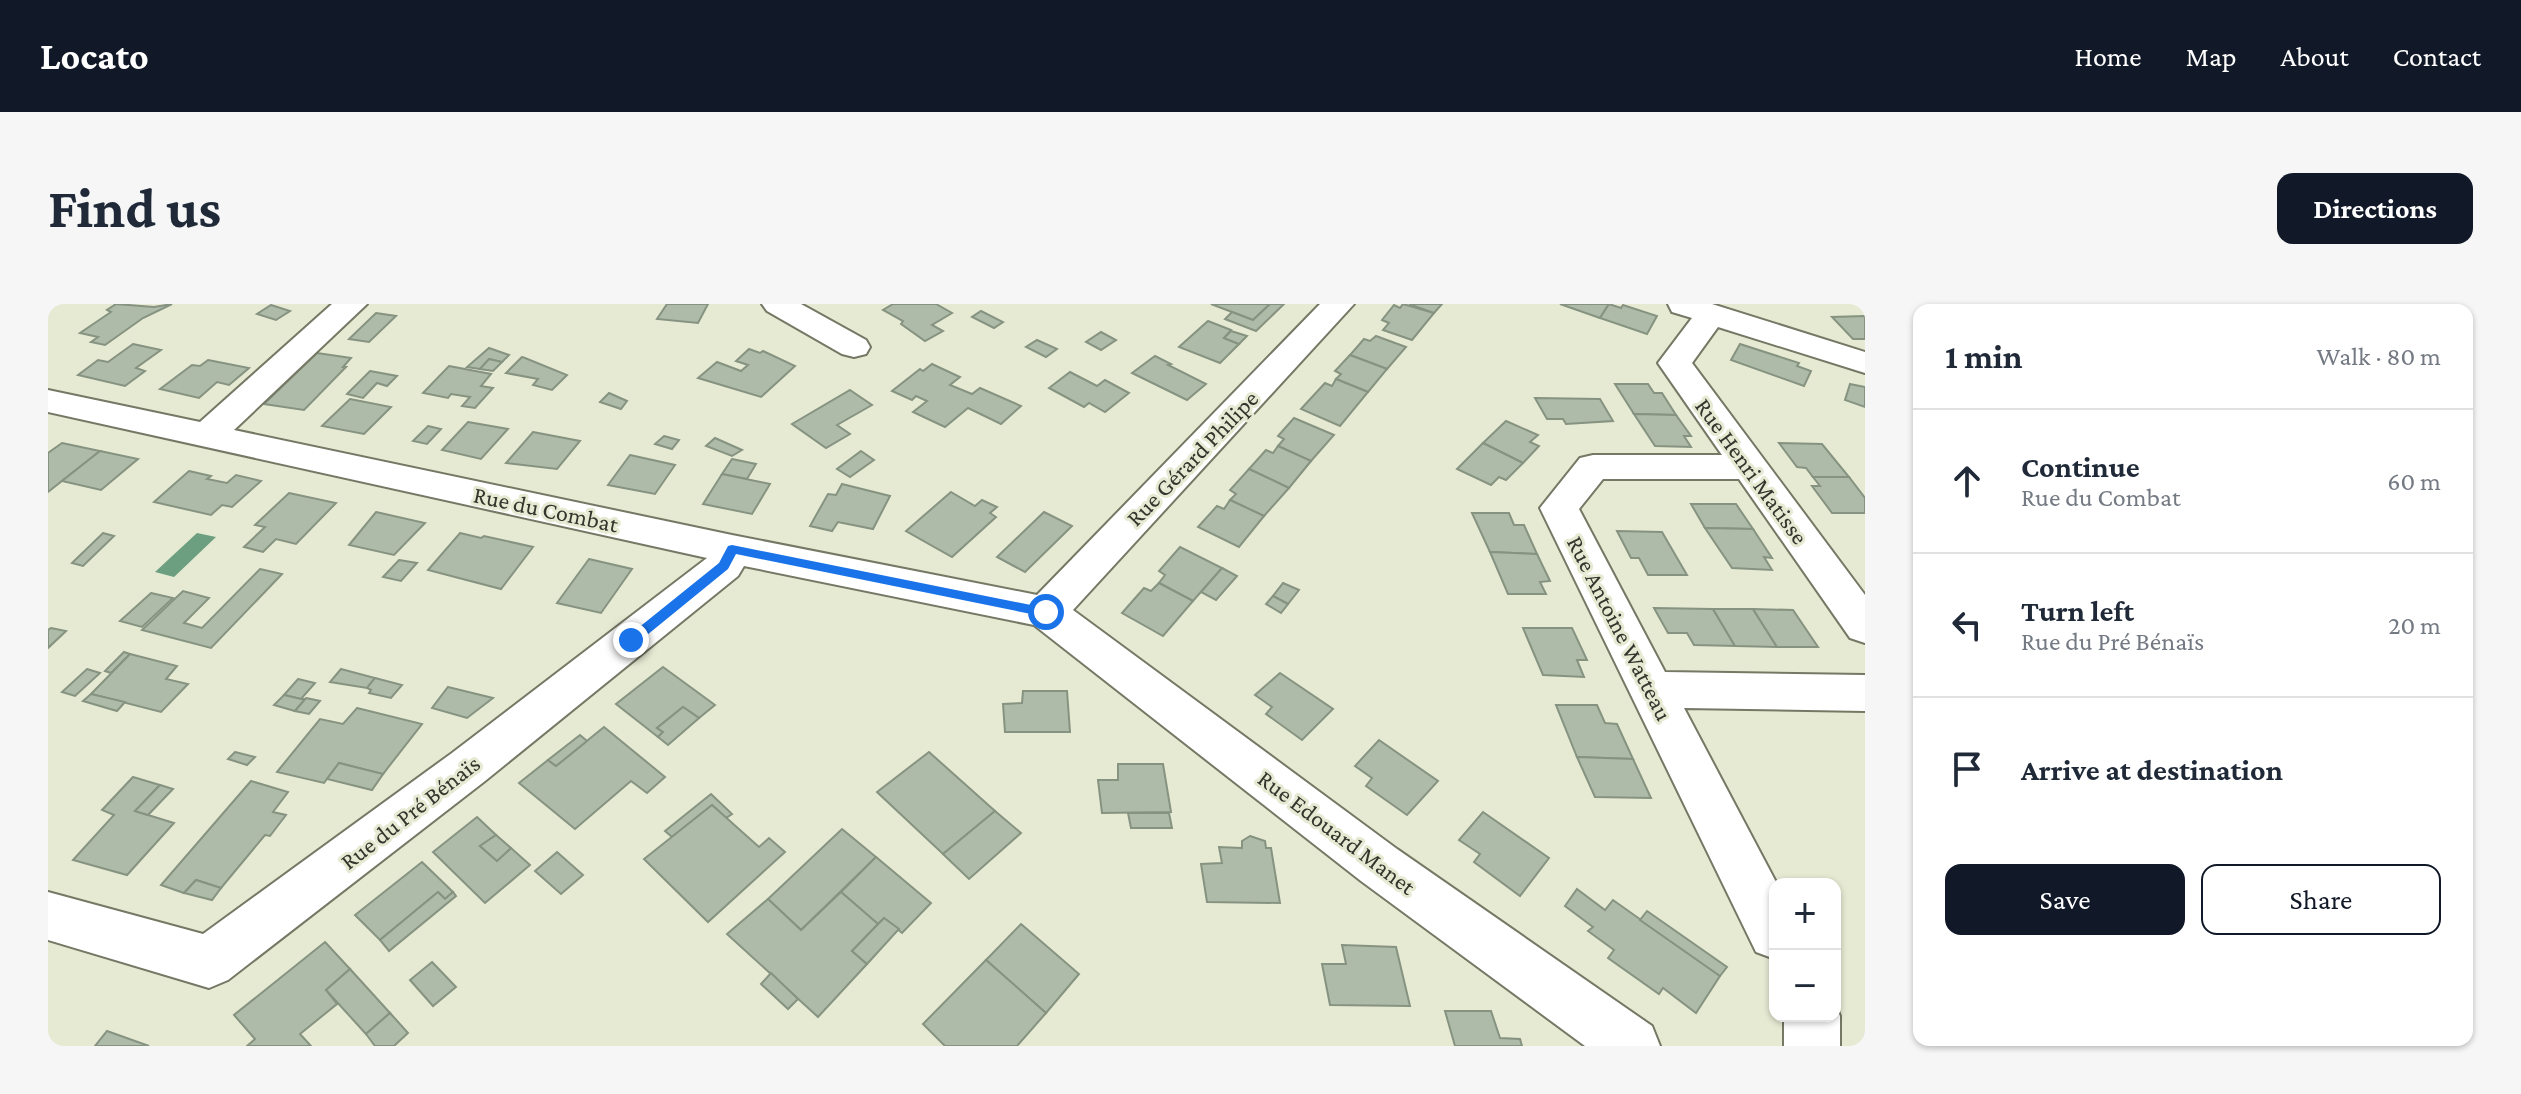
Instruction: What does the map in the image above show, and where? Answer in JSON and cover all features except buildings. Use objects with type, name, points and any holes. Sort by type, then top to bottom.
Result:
[{"type":"street","points":[[206,436],[351,304]]},
{"type":"street","points":[[778,304],[854,347]]},
{"type":"street","name":"Rue Gérard Philipe","points":[[1046,612],[1338,304]]},
{"type":"street","points":[[1695,309],[1865,363]]},
{"type":"street","name":"Rue Henri Matisse","points":[[1695,309],[1675,363],[1865,627]]},
{"type":"street","name":"Rue du Combat","points":[[48,401],[732,549],[1046,612]]},
{"type":"street","name":"Rue Antoine Watteau","points":[[1748,467],[1593,467],[1559,508],[1769,922]]},
{"type":"street","name":"Rue du Pré Bénaïs","points":[[48,916],[209,962],[338,868],[631,640],[724,566],[732,549]]},
{"type":"street","name":"Rue Edouard Manet","points":[[1046,612],[1379,865],[1632,1046]]},
{"type":"street","points":[[1651,690],[1865,693]]},
{"type":"street","points":[[1812,1022],[1812,1046]]},
{"type":"shaded area","points":[[197,533],[216,537],[174,577],[155,572]]},
{"type":"route","points":[[631,640],[724,566],[732,549],[1046,612]]}]
